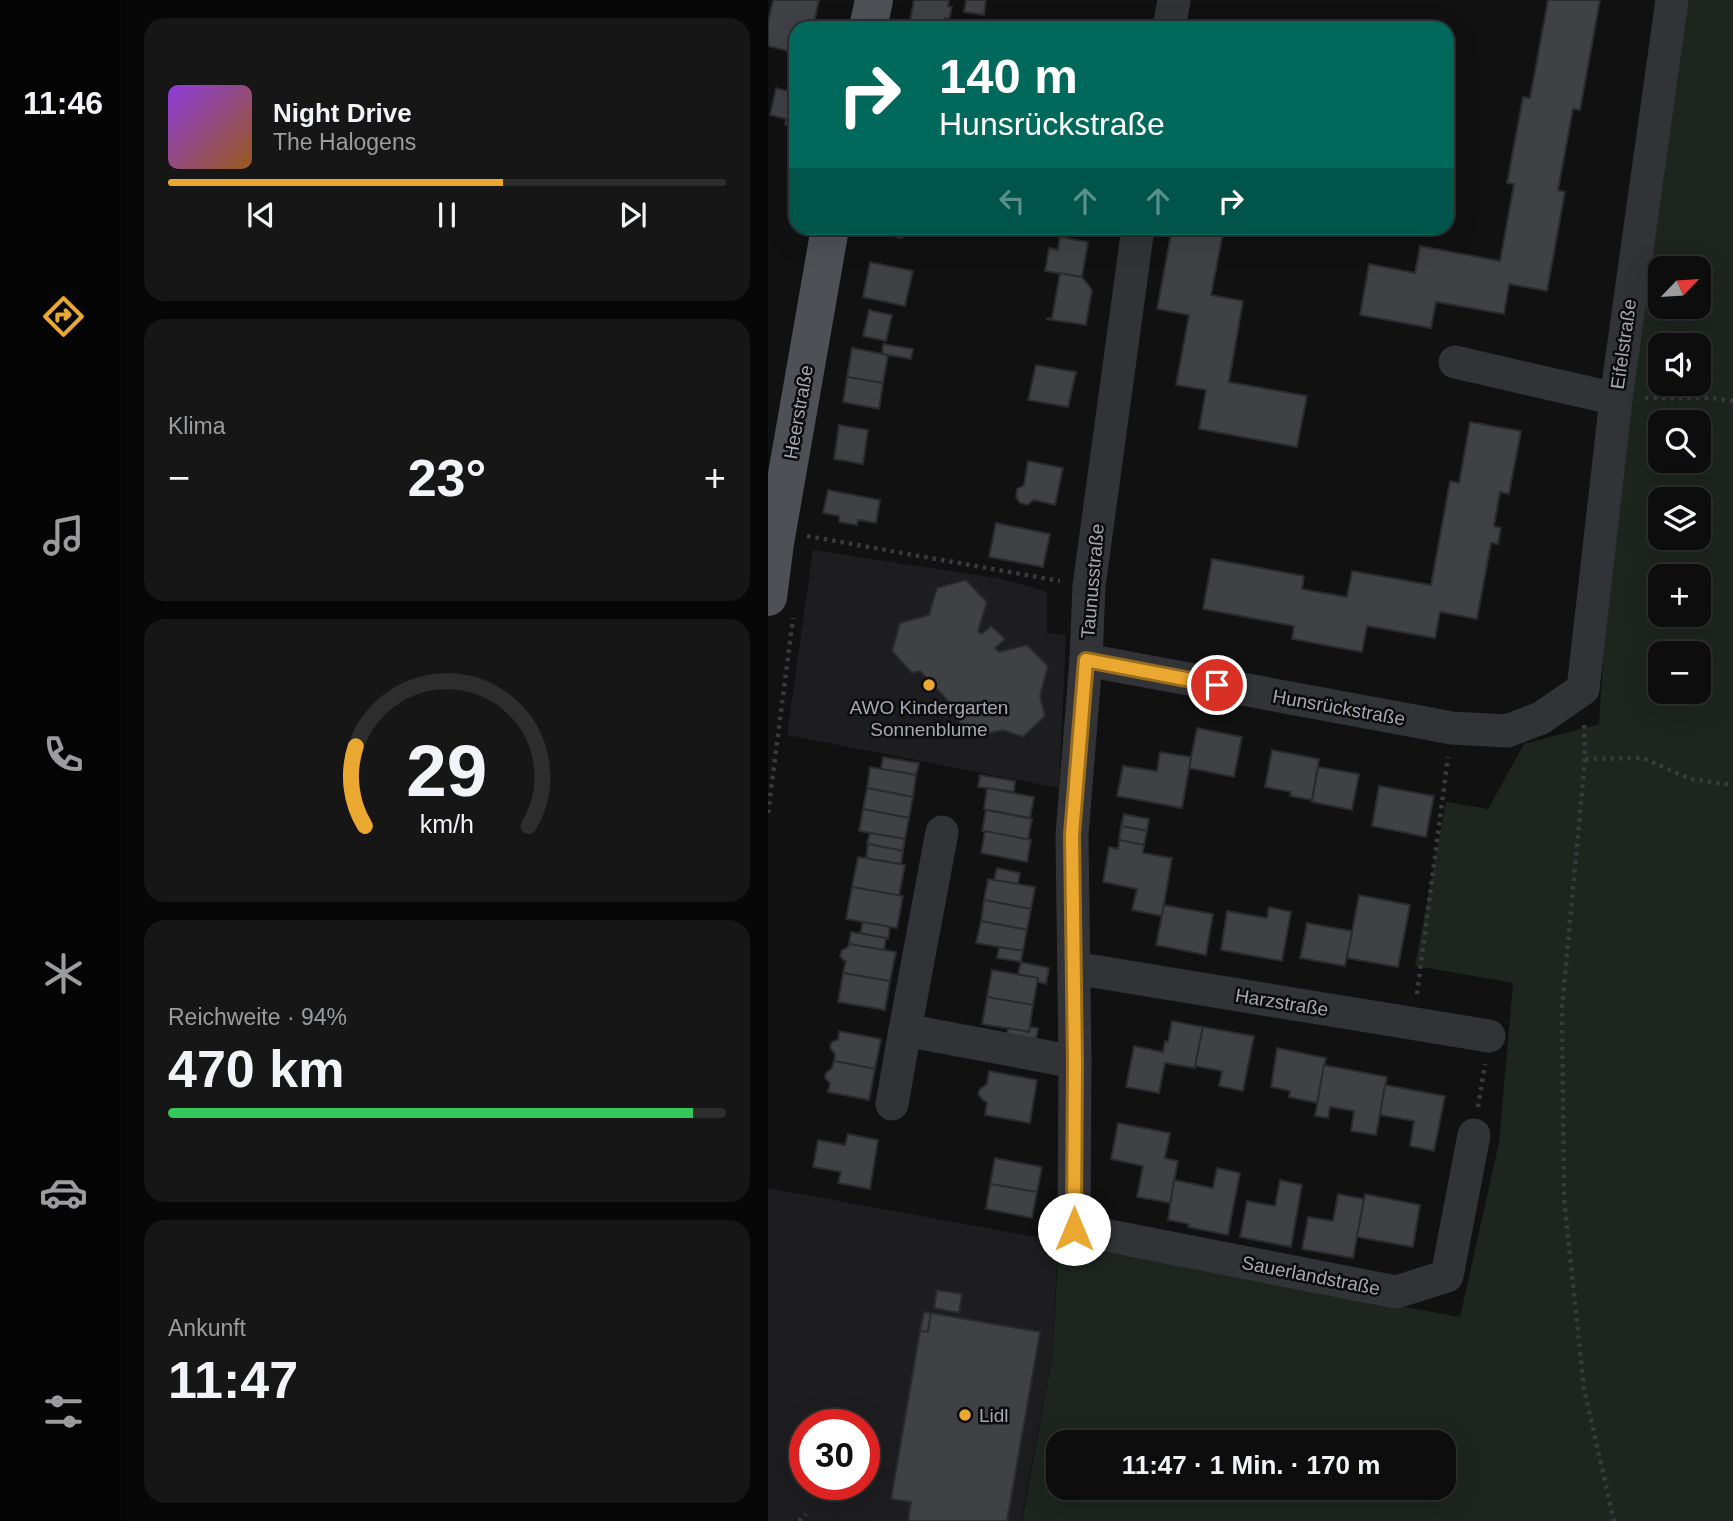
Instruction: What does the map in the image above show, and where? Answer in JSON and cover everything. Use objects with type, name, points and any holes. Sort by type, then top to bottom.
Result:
[{"type":"main road","points":[[870,21],[874,0]]},
{"type":"main road","name":"Heerstraße","points":[[781,602],[775,543],[829,235]]},
{"type":"street","points":[[1170,21],[1174,0]]},
{"type":"street","name":"Eifelstraße","points":[[1583,689],[1616,398],[1672,0]]},
{"type":"street","name":"Taunusstraße","points":[[1074,1229],[1072,835],[1089,586],[1137,235]]},
{"type":"street","points":[[1455,362],[1616,398]]},
{"type":"street","name":"Hunsrückstraße","points":[[1086,660],[1452,728],[1507,731],[1541,718],[1583,689]]},
{"type":"street","points":[[892,1104],[942,832]]},
{"type":"street","name":"Harzstraße","points":[[1074,968],[1489,1036]]},
{"type":"street","points":[[905,1030],[1075,1062]]},
{"type":"street","name":"Sauerlandstraße","points":[[1074,1229],[1396,1292],[1447,1276],[1474,1135]]},
{"type":"path","points":[[1616,398],[1710,398],[1733,401]]},
{"type":"path","points":[[775,543],[797,547],[800,535],[1089,586]]},
{"type":"path","points":[[768,813],[781,602]]},
{"type":"path","points":[[1583,689],[1585,759],[1562,1008],[1564,1198],[1584,1389],[1614,1521]]},
{"type":"path","points":[[1413,1024],[1452,728]]},
{"type":"path","points":[[1585,759],[1643,758],[1690,779],[1733,785]]},
{"type":"path","points":[[1474,1135],[1489,1036]]},
{"type":"path","points":[[799,1521],[806,1514]]},
{"type":"shaded area","points":[[1686,0],[1733,0],[1733,1521],[1022,1521],[1052,1359],[1059,1244],[1460,1317],[1499,1143],[1513,983],[1415,966],[1446,802],[1488,809],[1524,744],[1599,724],[1615,468]]},
{"type":"shaded area","name":"AWO Kindergarten Sonnenblume","points":[[813,550],[1002,579],[1047,592],[1047,633],[1066,635],[1059,788],[787,735]]},
{"type":"shaded area","points":[[768,1188],[1058,1241],[1052,1358],[1021,1521],[768,1521]]},
{"type":"building","points":[[773,0],[819,0],[814,21],[789,21],[789,51],[768,46],[768,22]]},
{"type":"building","points":[[914,0],[949,0],[948,6],[952,7],[949,19],[910,21]]},
{"type":"building","points":[[966,0],[986,0],[984,15],[964,12]]},
{"type":"building","points":[[1548,0],[1600,0],[1580,110],[1573,109],[1558,190],[1565,192],[1547,291],[1509,284],[1504,314],[1436,302],[1431,328],[1360,315],[1369,264],[1415,273],[1420,246],[1500,261],[1514,184],[1507,183],[1523,97],[1530,98]]},
{"type":"building","points":[[776,88],[789,91],[789,126],[785,125],[786,119],[770,115]]},
{"type":"building","points":[[1171,235],[1223,235],[1211,295],[1243,301],[1229,382],[1307,396],[1297,447],[1199,429],[1206,390],[1176,385],[1189,315],[1157,309]]},
{"type":"building","points":[[1060,237],[1088,242],[1082,277],[1045,271],[1049,248],[1058,250]]},
{"type":"building","points":[[870,262],[913,271],[905,306],[863,297]]},
{"type":"building","points":[[1060,273],[1082,277],[1092,290],[1086,325],[1046,319],[1052,318]]},
{"type":"building","points":[[869,310],[892,315],[886,341],[863,336]]},
{"type":"building","points":[[883,344],[913,349],[911,359],[882,354]]},
{"type":"building","points":[[852,348],[888,355],[883,383],[847,377]]},
{"type":"building","points":[[1036,365],[1076,372],[1068,407],[1028,400]]},
{"type":"building","points":[[847,377],[883,383],[879,409],[843,402]]},
{"type":"building","points":[[1470,422],[1521,431],[1509,494],[1500,492],[1494,526],[1501,528],[1498,544],[1491,543],[1477,619],[1440,612],[1435,638],[1367,626],[1362,652],[1292,639],[1294,626],[1203,609],[1212,559],[1304,576],[1302,589],[1347,597],[1352,571],[1431,585],[1450,481],[1459,483]]},
{"type":"building","points":[[839,425],[868,430],[863,464],[834,459]]},
{"type":"building","points":[[1028,461],[1063,468],[1055,505],[1034,500],[1027,505],[1020,503],[1016,497],[1017,489],[1024,485]]},
{"type":"building","points":[[828,490],[880,500],[876,523],[858,520],[857,525],[839,522],[839,516],[823,513]]},
{"type":"building","points":[[996,523],[1050,534],[1043,567],[989,557]]},
{"type":"building","points":[[966,580],[987,602],[978,631],[982,634],[991,626],[1005,639],[995,648],[999,652],[1027,645],[1048,666],[1040,696],[1045,716],[1023,737],[1003,730],[973,737],[953,716],[955,708],[920,671],[912,673],[892,651],[900,623],[929,615],[937,588]]},
{"type":"building","points":[[1197,728],[1242,737],[1234,777],[1189,768]]},
{"type":"building","points":[[1272,750],[1319,759],[1312,800],[1290,796],[1291,792],[1265,787]]},
{"type":"building","points":[[1160,752],[1191,757],[1182,808],[1117,796],[1123,766],[1157,771]]},
{"type":"building","points":[[883,757],[919,763],[916,775],[881,769]]},
{"type":"building","points":[[870,767],[916,775],[913,797],[867,788]]},
{"type":"building","points":[[1318,767],[1359,774],[1352,810],[1312,802]]},
{"type":"building","points":[[980,775],[1015,781],[1014,792],[978,787]]},
{"type":"building","points":[[1379,786],[1434,796],[1426,837],[1372,826]]},
{"type":"building","points":[[867,788],[913,797],[909,818],[863,809]]},
{"type":"building","points":[[987,788],[1034,797],[1030,818],[984,809]]},
{"type":"building","points":[[863,809],[909,818],[905,839],[859,831]]},
{"type":"building","points":[[986,810],[1032,819],[1028,840],[982,831]]},
{"type":"building","points":[[1124,814],[1149,819],[1147,831],[1121,826]]},
{"type":"building","points":[[1121,826],[1147,831],[1144,845],[1119,840]]},
{"type":"building","points":[[985,831],[1031,840],[1027,862],[981,853]]},
{"type":"building","points":[[870,833],[905,839],[903,851],[867,844]]},
{"type":"building","points":[[1119,840],[1144,845],[1143,853],[1172,858],[1162,916],[1132,910],[1137,889],[1103,882],[1109,847],[1118,849]]},
{"type":"building","points":[[868,844],[903,851],[901,864],[866,858]]},
{"type":"building","points":[[858,857],[905,865],[899,896],[852,887]]},
{"type":"building","points":[[997,868],[1020,873],[1018,884],[994,880]]},
{"type":"building","points":[[988,879],[1035,887],[1031,909],[984,900]]},
{"type":"building","points":[[852,887],[903,896],[897,928],[846,919]]},
{"type":"building","points":[[1359,895],[1410,905],[1398,967],[1347,958]]},
{"type":"building","points":[[984,900],[1031,909],[1027,930],[981,921]]},
{"type":"building","points":[[1164,905],[1213,914],[1206,955],[1156,945]]},
{"type":"building","points":[[1269,907],[1291,912],[1282,961],[1221,950],[1227,911],[1267,918]]},
{"type":"building","points":[[981,921],[1027,930],[1023,951],[976,943]]},
{"type":"building","points":[[863,922],[890,927],[888,939],[860,933]]},
{"type":"building","points":[[1307,923],[1352,931],[1345,966],[1300,958]]},
{"type":"building","points":[[851,932],[886,938],[884,950],[849,944]]},
{"type":"building","points":[[849,944],[896,952],[890,981],[843,973],[846,961],[840,956]]},
{"type":"building","points":[[999,947],[1023,951],[1021,962],[997,958]]},
{"type":"building","points":[[1021,962],[1049,968],[1046,984],[1038,982],[1038,978],[1018,974]]},
{"type":"building","points":[[992,970],[1038,978],[1033,1005],[987,997]]},
{"type":"building","points":[[843,973],[890,981],[885,1010],[838,1002]]},
{"type":"building","points":[[987,997],[1033,1005],[1029,1032],[982,1024]]},
{"type":"building","points":[[1172,1021],[1203,1027],[1195,1068],[1165,1063],[1159,1093],[1126,1087],[1134,1046],[1163,1052]]},
{"type":"building","points":[[1030,1027],[1038,1028],[1035,1045],[1006,1039],[1008,1028],[1029,1032]]},
{"type":"building","points":[[1203,1027],[1254,1036],[1243,1091],[1219,1086],[1222,1071],[1195,1066]]},
{"type":"building","points":[[839,1031],[881,1039],[875,1069],[834,1061],[835,1054],[830,1048],[831,1043],[838,1040]]},
{"type":"building","points":[[1277,1048],[1326,1058],[1317,1103],[1289,1097],[1290,1091],[1271,1087]]},
{"type":"building","points":[[834,1061],[875,1069],[869,1100],[828,1092],[830,1083],[825,1078]]},
{"type":"building","points":[[1324,1065],[1387,1077],[1376,1135],[1351,1131],[1354,1111],[1330,1107],[1328,1118],[1315,1116]]},
{"type":"building","points":[[989,1071],[1037,1080],[1030,1123],[985,1115],[987,1102],[978,1094],[987,1084]]},
{"type":"building","points":[[1385,1085],[1445,1096],[1434,1151],[1410,1146],[1414,1121],[1380,1115]]},
{"type":"building","points":[[1118,1123],[1170,1133],[1165,1158],[1178,1161],[1170,1203],[1137,1197],[1143,1166],[1111,1159]]},
{"type":"building","points":[[848,1134],[878,1140],[870,1189],[838,1183],[841,1172],[813,1167],[818,1140],[845,1145]]},
{"type":"building","points":[[995,1158],[1042,1167],[1037,1192],[990,1184]]},
{"type":"building","points":[[1217,1168],[1240,1173],[1228,1235],[1168,1220],[1174,1180],[1213,1188]]},
{"type":"building","points":[[1280,1180],[1302,1185],[1291,1247],[1240,1237],[1247,1201],[1275,1206]]},
{"type":"building","points":[[990,1184],[1037,1192],[1032,1218],[986,1209]]},
{"type":"building","points":[[1338,1194],[1364,1199],[1353,1258],[1302,1249],[1308,1217],[1333,1221]]},
{"type":"building","points":[[1365,1194],[1420,1205],[1413,1247],[1357,1237]]},
{"type":"building","points":[[937,1290],[962,1294],[959,1313],[934,1308]]},
{"type":"building","points":[[924,1312],[931,1313],[928,1332],[920,1331]]},
{"type":"building","name":"Lidl","points":[[931,1313],[1040,1332],[1007,1521],[908,1521],[911,1502],[891,1499],[920,1331],[928,1332]]},
{"type":"place","name":"AWO Kindergarten Sonnenblume","points":[[929,685]]},
{"type":"place","name":"Lidl","points":[[965,1415]]},
{"type":"route","points":[[1074,1229],[1072,835],[1086,660],[1217,685]]}]
